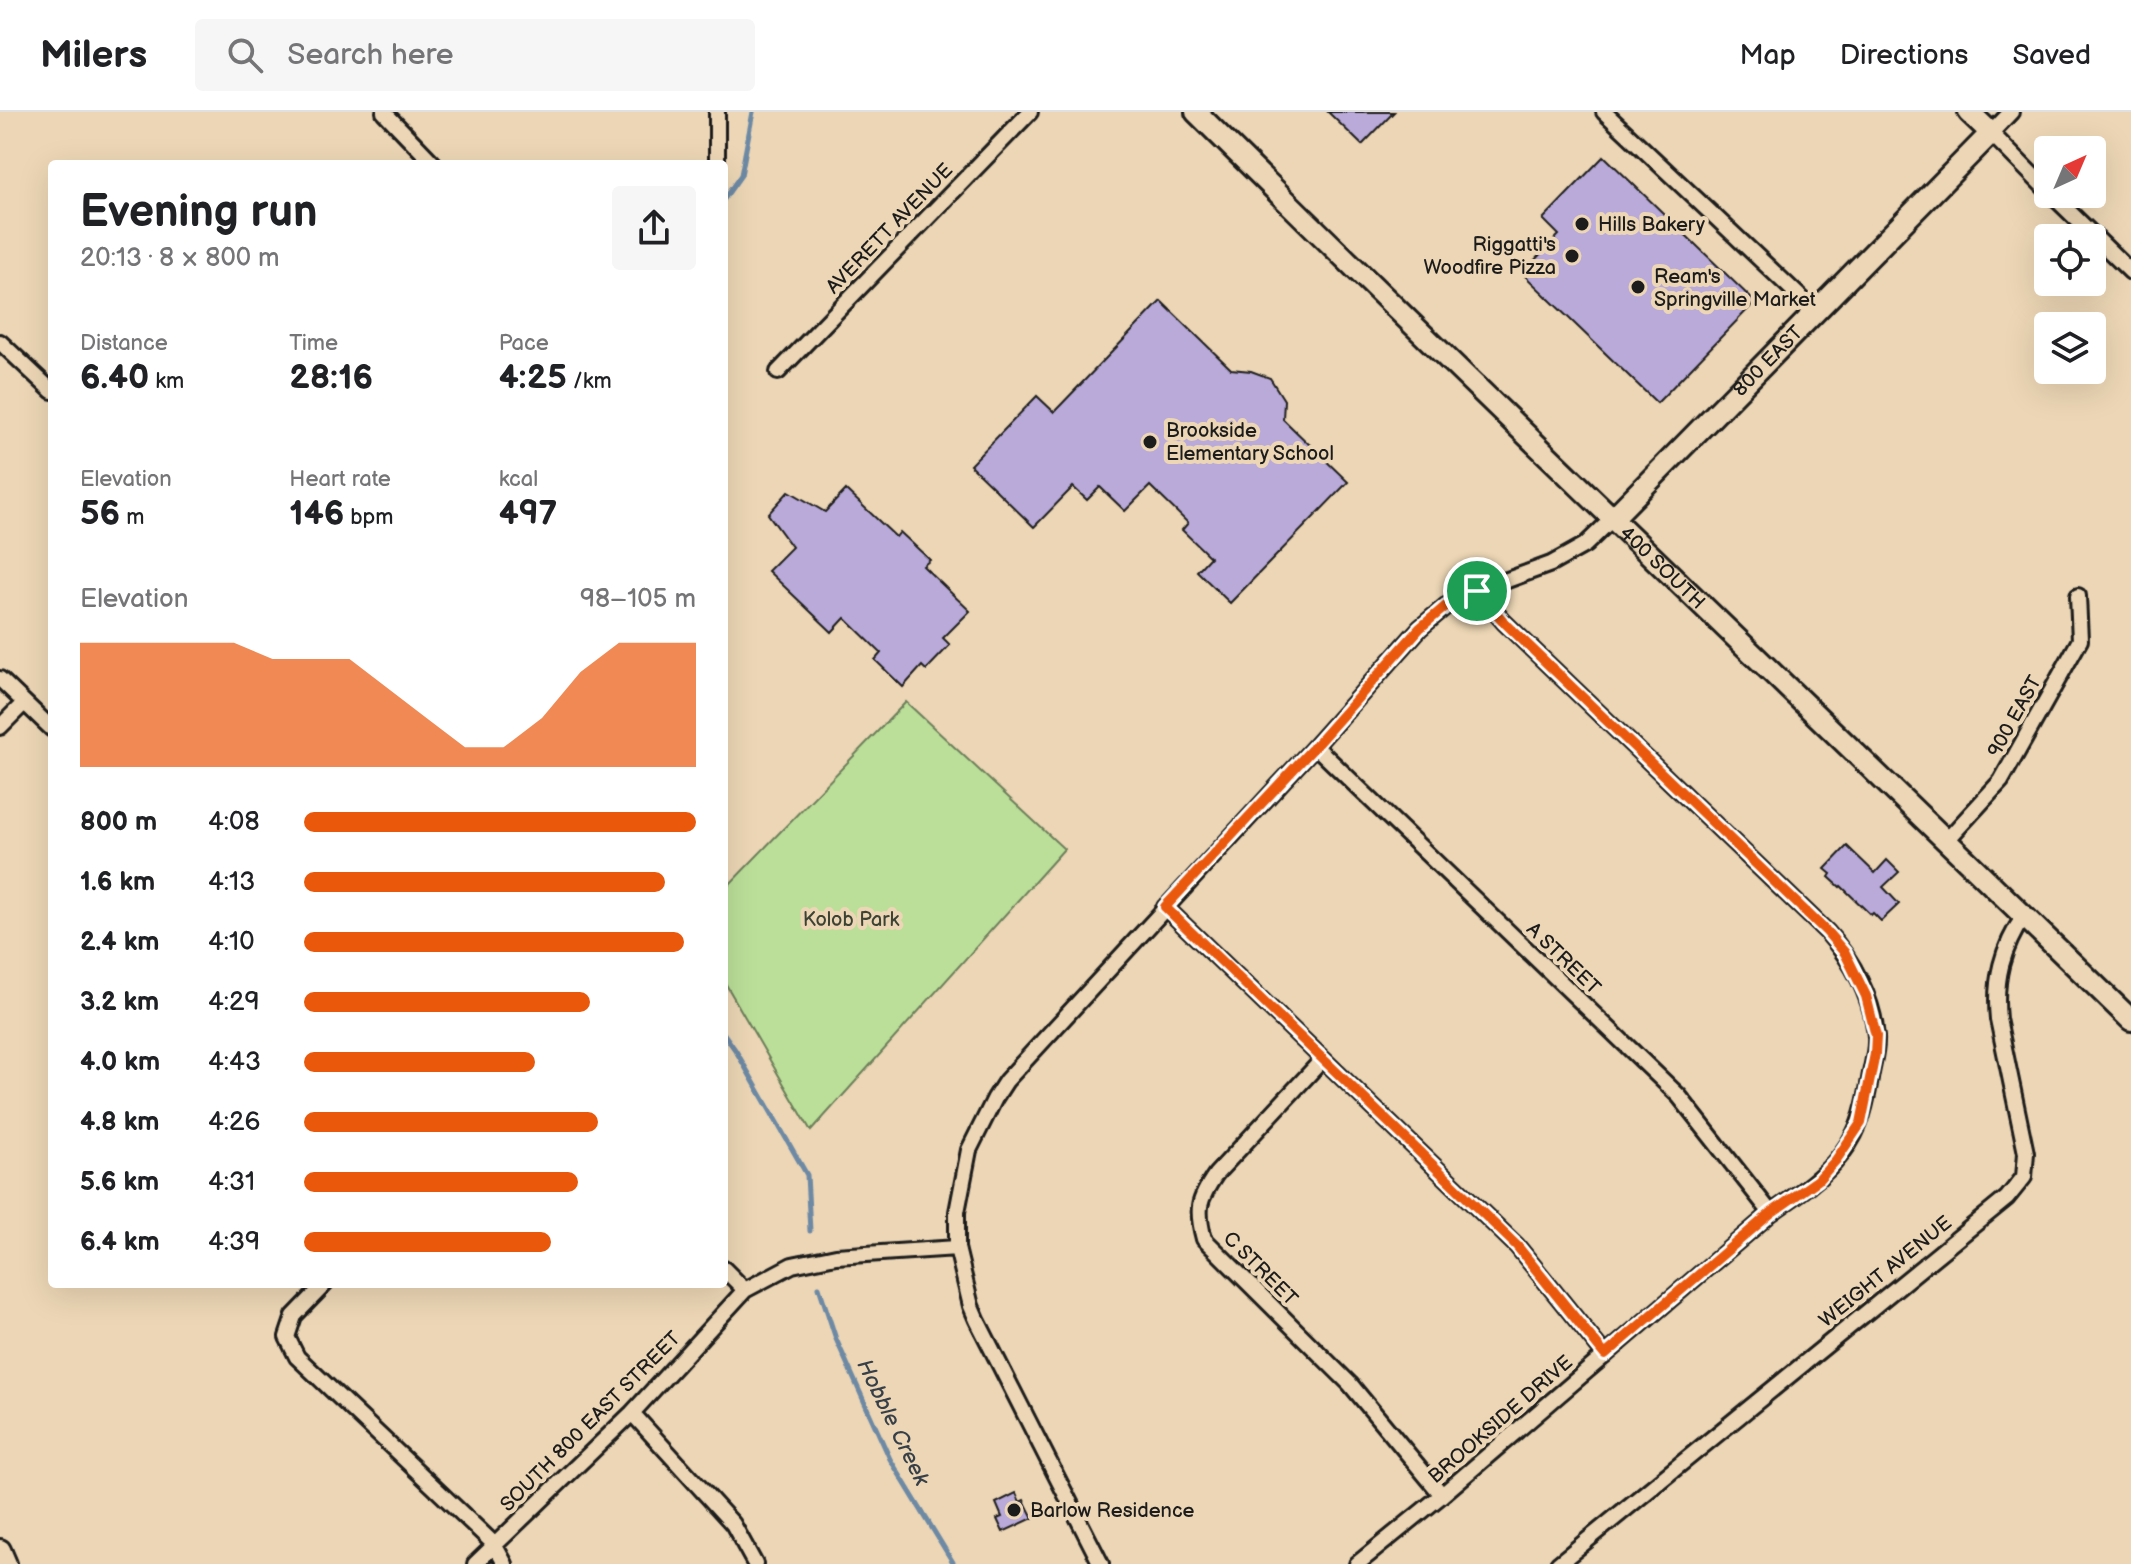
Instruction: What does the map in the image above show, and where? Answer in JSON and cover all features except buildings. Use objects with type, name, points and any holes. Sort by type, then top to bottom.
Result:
[{"type":"main road","name":"400 SOUTH","points":[[1196,112],[2131,1020]]},
{"type":"main road","points":[[1969,112],[1991,133]]},
{"type":"main road","name":"800 EAST","points":[[1612,519],[1991,133]]},
{"type":"main road","points":[[0,1550],[6,1564]]},
{"type":"street","points":[[384,112],[428,160]]},
{"type":"street","points":[[717,112],[717,160]]},
{"type":"street","name":"AVERETT AVENUE","points":[[778,372],[1030,112]]},
{"type":"street","points":[[1604,112],[1816,312]]},
{"type":"street","points":[[2011,112],[1991,133],[2034,176]]},
{"type":"street","points":[[2066,208],[2131,272]]},
{"type":"street","points":[[0,342],[48,387]]},
{"type":"street","points":[[1101,1564],[971,1306],[957,1248],[957,1212],[969,1150],[1006,1081],[1420,628],[1446,606],[1477,591],[1551,564],[1585,545],[1612,519]]},
{"type":"street","name":"BROOKSIDE DRIVE","points":[[1357,1564],[1771,1213],[1818,1180],[1861,1123],[1875,1054],[1876,1036],[1866,996],[1845,953],[1827,932],[1504,622],[1477,591]]},
{"type":"street","name":"900 EAST","points":[[1947,840],[2001,781],[2080,640],[2078,596]]},
{"type":"street","points":[[0,679],[48,725]]},
{"type":"street","points":[[0,727],[24,703]]},
{"type":"street","name":"A STREET","points":[[1315,746],[1679,1096],[1771,1213]]},
{"type":"street","points":[[1165,907],[1517,1246],[1605,1355]]},
{"type":"street","name":"WEIGHT AVENUE","points":[[1558,1564],[2007,1198],[2024,1177],[2026,1153],[1996,1001],[2006,947],[2024,916]]},
{"type":"street","name":"C STREET","points":[[1323,1059],[1216,1174],[1203,1193],[1198,1217],[1204,1239],[1350,1384],[1442,1495]]},
{"type":"street","name":"SOUTH 800 EAST STREET","points":[[475,1564],[632,1413],[745,1290],[792,1265],[836,1256],[957,1248]]},
{"type":"street","points":[[728,1273],[745,1290]]},
{"type":"street","points":[[321,1288],[294,1316],[287,1337],[297,1357],[494,1544],[505,1564]]},
{"type":"street","points":[[632,1413],[733,1524],[755,1564]]},
{"type":"green space","name":"Kolob Park","points":[[906,702],[1064,849],[811,1131],[728,988],[728,886]]},
{"type":"waterway","name":"Hobble Creek","points":[[728,193],[741,175],[753,112]]},
{"type":"waterway","name":"Hobble Creek","points":[[728,1040],[807,1175],[810,1231]]},
{"type":"waterway","name":"Hobble Creek","points":[[819,1287],[836,1339],[890,1459],[954,1564]]},
{"type":"place","name":"Hills Bakery","points":[[1582,224]]},
{"type":"place","name":"Riggatti's Woodfire Pizza","points":[[1572,256]]},
{"type":"place","name":"Ream's Springville Market","points":[[1638,287]]},
{"type":"place","name":"Brookside Elementary School","points":[[1150,442]]},
{"type":"place","name":"Barlow Residence","points":[[1014,1510]]},
{"type":"route","points":[[1477,591],[1504,622],[1827,932],[1845,953],[1866,996],[1876,1036],[1861,1123],[1836,1160],[1818,1180],[1771,1213],[1605,1355],[1517,1246],[1165,907],[1420,628],[1446,606],[1477,591]]}]
